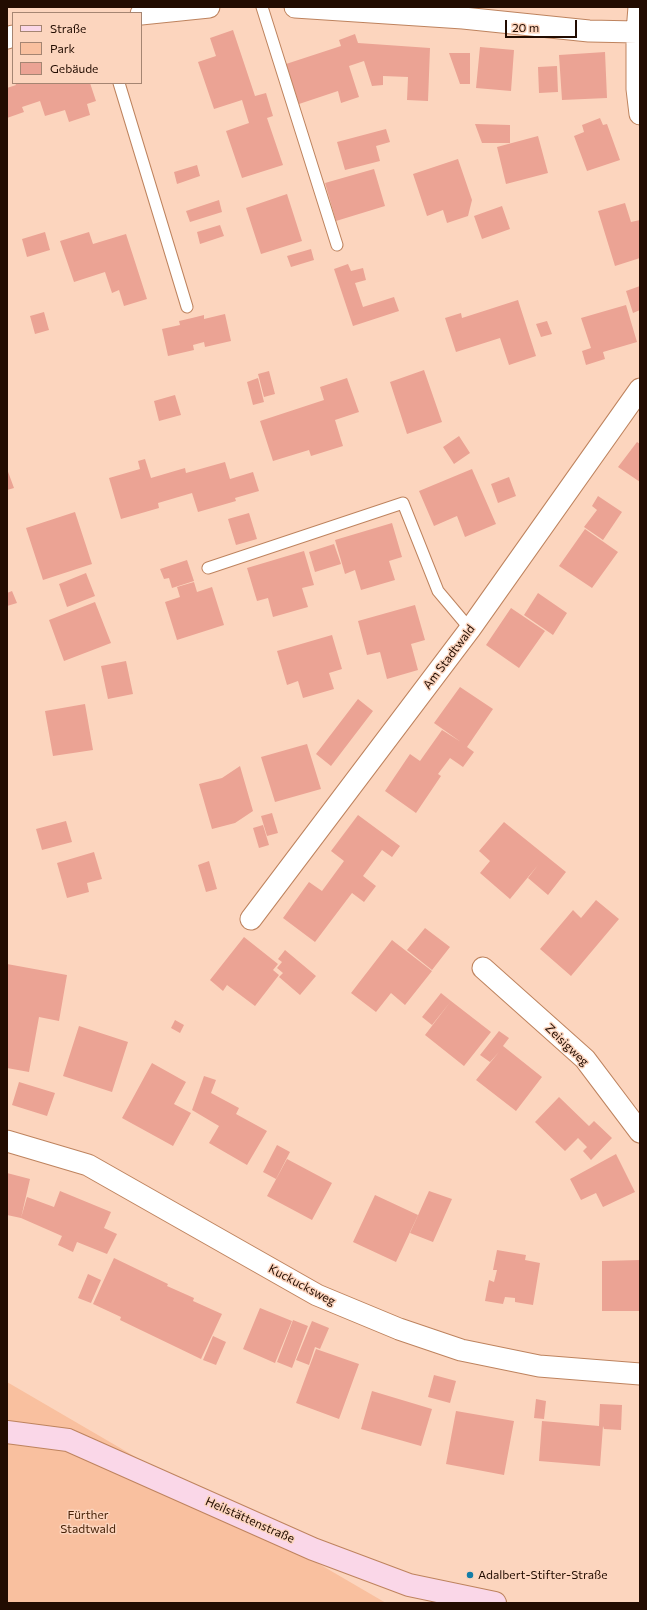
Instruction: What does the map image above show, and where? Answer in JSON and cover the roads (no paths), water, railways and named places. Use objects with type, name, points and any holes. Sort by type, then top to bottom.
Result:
[{"type":"street","points":[[142,14],[209,7]]},
{"type":"street","points":[[295,7],[463,18],[589,31],[637,32]]},
{"type":"street","points":[[639,7],[637,32],[637,89],[640,114]]},
{"type":"street","name":"Am Stadtwald","points":[[251,919],[470,628],[640,390]]},
{"type":"street","name":"Zeisigweg","points":[[483,968],[585,1060],[640,1132]]},
{"type":"street","name":"Kuckucksweg","points":[[7,1141],[88,1165],[317,1295],[399,1329],[461,1350],[539,1366],[640,1374]]},
{"type":"street","name":"Heilstättenstraße","points":[[7,1432],[68,1440],[313,1549],[409,1585],[495,1603]]},
{"type":"lane","points":[[262,7],[337,245]]},
{"type":"lane","points":[[119,84],[187,307]]},
{"type":"lane","points":[[208,568],[403,503],[438,591],[470,628]]},
{"type":"place","name":"Adalbert-Stifter-Straße","points":[[470,1575]]},
{"type":"park label","name":"Fürther Stadtwald","points":[[88,1522]]}]
